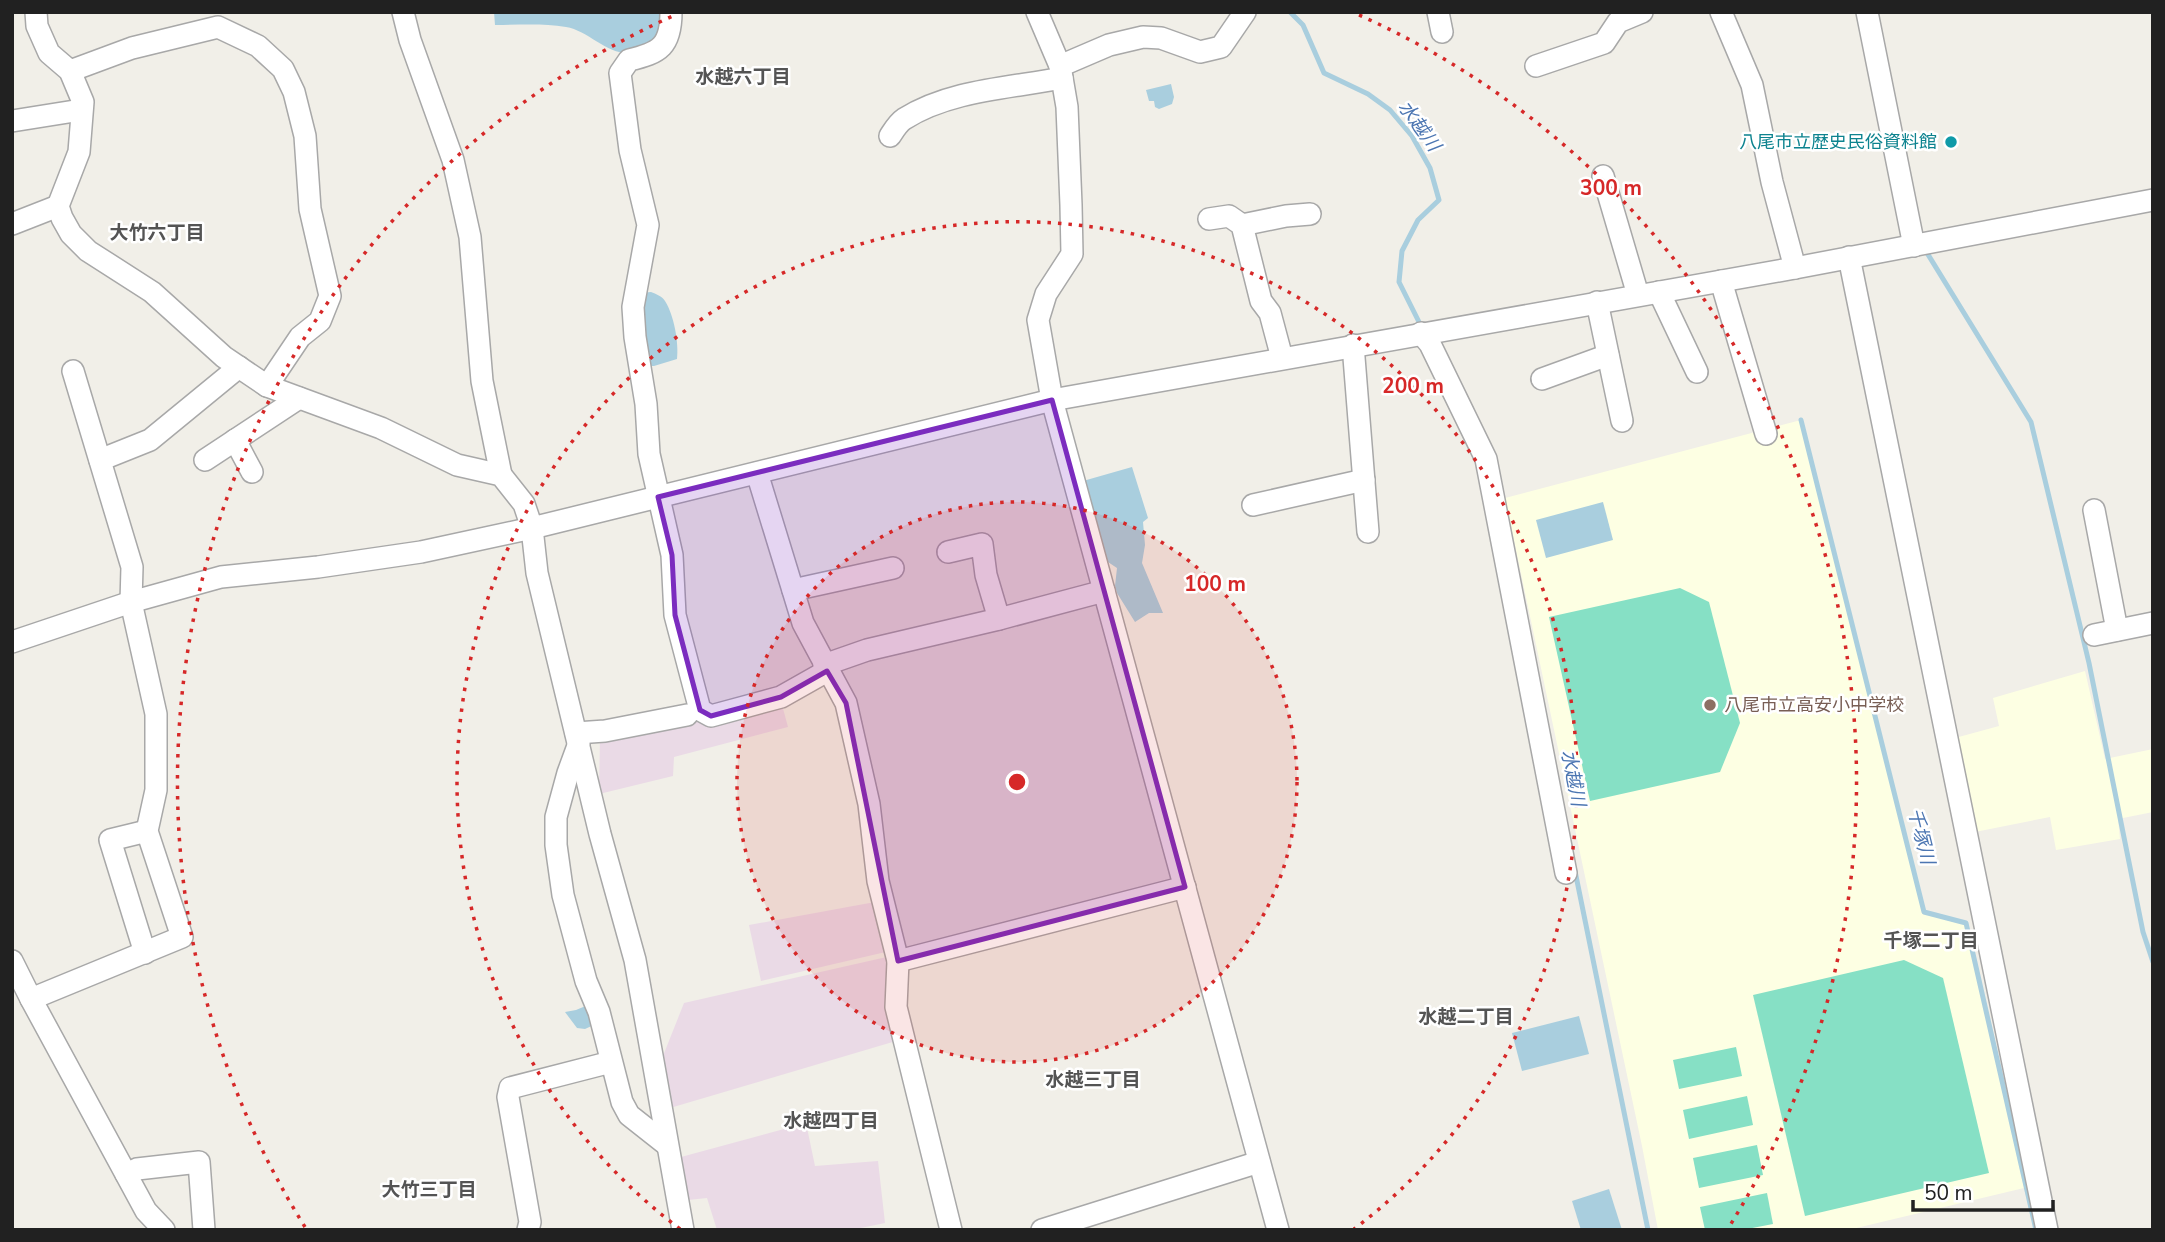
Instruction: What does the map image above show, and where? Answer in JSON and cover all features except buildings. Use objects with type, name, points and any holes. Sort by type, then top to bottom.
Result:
[{"type":"street","points":[[36,12],[37,26],[48,53],[70,71],[83,102],[79,152],[58,206],[71,234],[88,251],[152,292],[224,357],[267,386],[381,428],[457,465],[500,475]]},
{"type":"street","points":[[403,12],[410,40],[453,160],[470,237],[482,381],[500,475],[524,503],[532,528],[537,573],[600,834],[635,960],[683,1230]]},
{"type":"street","points":[[671,12],[671,33],[654,54],[629,60],[620,73],[630,150],[648,225],[633,307],[646,404],[649,454],[672,555],[675,615],[700,710],[711,716],[781,697],[825,668],[867,650],[1104,591]]},
{"type":"street","points":[[1037,12],[1061,72],[1067,107],[1072,254],[1046,294],[1038,320],[1052,400],[1278,1230]]},
{"type":"street","points":[[890,136],[901,120],[933,106],[1061,72],[1109,45],[1143,37],[1161,38],[1200,52],[1221,47],[1245,12]]},
{"type":"street","points":[[1536,66],[1604,43],[1618,22],[1642,12]]},
{"type":"street","points":[[1721,12],[1752,85],[1772,182],[1795,268]]},
{"type":"street","points":[[1867,12],[1920,244]]},
{"type":"street","points":[[70,71],[217,20],[258,46],[283,68],[294,92],[305,136],[310,209],[330,296],[320,321],[300,337],[267,386]]},
{"type":"street","points":[[12,121],[81,110]]},
{"type":"street","points":[[1603,176],[1648,293],[1697,372]]},
{"type":"street","points":[[12,642],[131,602],[222,578],[421,552],[532,528],[1052,400],[1795,268],[2153,200]]},
{"type":"street","points":[[14,218],[58,206]]},
{"type":"street","points":[[1242,225],[1310,214]]},
{"type":"street","points":[[1209,219],[1229,216],[1242,225],[1261,301],[1270,313],[1282,358]]},
{"type":"street","points":[[1849,257],[2047,1230]]},
{"type":"street","points":[[1721,281],[1766,434]]},
{"type":"street","points":[[1597,302],[1622,421]]},
{"type":"street","points":[[1421,333],[1430,344],[1486,459],[1566,873]]},
{"type":"street","points":[[1353,345],[1368,532]]},
{"type":"street","points":[[1542,379],[1608,355]]},
{"type":"street","points":[[100,460],[150,440],[239,367]]},
{"type":"street","points":[[31,999],[182,937],[147,831],[156,790],[156,714],[131,602],[131,567],[73,371]]},
{"type":"street","points":[[205,460],[299,398]]},
{"type":"street","points":[[235,440],[252,472]]},
{"type":"street","points":[[757,473],[803,623],[846,703],[869,804],[878,881],[898,961],[896,1007],[951,1230]]},
{"type":"street","points":[[1253,505],[1364,480]]},
{"type":"street","points":[[2094,510],[2117,630]]},
{"type":"street","points":[[948,552],[982,544],[986,575],[999,619]]},
{"type":"street","points":[[793,590],[893,568]]},
{"type":"street","points":[[2094,635],[2153,623]]},
{"type":"street","points":[[577,738],[687,715]]},
{"type":"street","points":[[577,738],[556,817],[556,845],[563,895],[586,981],[599,1012],[622,1102],[629,1115],[667,1145]]},
{"type":"street","points":[[145,953],[110,840],[147,831]]},
{"type":"street","points":[[898,961],[1185,887]]},
{"type":"street","points":[[12,961],[146,1211],[164,1230]]},
{"type":"street","points":[[528,1230],[530,1222],[508,1097],[510,1088],[611,1062]]},
{"type":"street","points":[[126,1174],[136,1169],[199,1162],[204,1230]]},
{"type":"street","points":[[1042,1230],[1259,1162]]},
{"type":"highlighted area","points":[[1052,400],[1185,887],[898,961],[846,703],[827,671],[781,697],[711,716],[700,710],[675,615],[672,555],[658,497]]},
{"type":"shaded area","name":"八尾市立高安小中学校","points":[[1801,420],[1924,911],[1966,923],[2024,1188],[1848,1230],[1658,1230],[1505,498]]},
{"type":"shaded area","points":[[2085,671],[2105,759],[2153,749],[2153,812],[2118,819],[2120,839],[2056,850],[2050,817],[1975,832],[1955,738],[1999,726],[1993,698]]},
{"type":"shaded area","points":[[781,701],[788,727],[674,757],[673,776],[599,794],[600,738]]},
{"type":"shaded area","points":[[875,902],[890,951],[761,981],[749,925]]},
{"type":"shaded area","points":[[891,956],[896,1041],[670,1108],[663,1056],[684,1003]]},
{"type":"shaded area","points":[[806,1123],[815,1166],[878,1161],[885,1223],[851,1230],[717,1230],[707,1198],[688,1200],[681,1157]]},
{"type":"green space","points":[[1680,588],[1709,602],[1740,723],[1720,772],[1590,801],[1549,617]]},
{"type":"green space","points":[[1904,960],[1943,978],[1989,1173],[1805,1216],[1753,995]]},
{"type":"green space","points":[[1736,1047],[1742,1076],[1679,1089],[1673,1060]]},
{"type":"green space","points":[[1747,1096],[1753,1125],[1689,1139],[1683,1110]]},
{"type":"green space","points":[[1757,1145],[1763,1175],[1699,1188],[1693,1158]]},
{"type":"green space","points":[[1767,1193],[1773,1224],[1742,1230],[1705,1230],[1700,1207]]},
{"type":"water","points":[[494,12],[663,12],[654,40],[646,48],[630,53],[611,49],[566,27],[495,25]]},
{"type":"water","points":[[1171,84],[1174,97],[1172,104],[1159,109],[1155,107],[1154,101],[1149,101],[1146,90]]},
{"type":"water","points":[[651,292],[665,301],[671,314],[677,359],[647,366],[640,293]]},
{"type":"water","points":[[1132,467],[1148,518],[1143,522],[1145,545],[1142,563],[1163,613],[1149,613],[1135,622],[1117,593],[1117,568],[1108,562],[1083,481]]},
{"type":"water","points":[[1603,502],[1613,540],[1546,558],[1536,520]]},
{"type":"water","points":[[588,1005],[596,1024],[585,1029],[577,1028],[565,1012]]},
{"type":"water","points":[[1579,1016],[1589,1054],[1522,1071],[1512,1033]]},
{"type":"water","points":[[1609,1189],[1622,1230],[1581,1230],[1572,1201]]},
{"type":"waterway","name":"水越川","points":[[1290,12],[1303,25],[1324,73],[1368,94],[1390,110],[1412,136],[1430,168],[1439,200],[1418,220],[1402,251],[1399,282],[1421,326]]},
{"type":"waterway","points":[[1924,248],[2031,422],[2089,663],[2143,932],[2153,962]]},
{"type":"waterway","name":"千塚川","points":[[1801,420],[1924,912],[1966,923],[2036,1230]]},
{"type":"waterway","name":"水越川","points":[[1575,871],[1648,1230]]},
{"type":"place","name":"八尾市立歴史民俗資料館","points":[[1951,142]]},
{"type":"place","name":"八尾市立高安小中学校","points":[[1710,705]]},
{"type":"district","name":"水越六丁目","points":[[743,77]]},
{"type":"district","name":"大竹六丁目","points":[[157,233]]},
{"type":"district","name":"千塚二丁目","points":[[1931,941]]},
{"type":"district","name":"水越二丁目","points":[[1466,1017]]},
{"type":"district","name":"水越三丁目","points":[[1093,1080]]},
{"type":"district","name":"水越四丁目","points":[[831,1121]]},
{"type":"district","name":"大竹三丁目","points":[[429,1190]]}]
